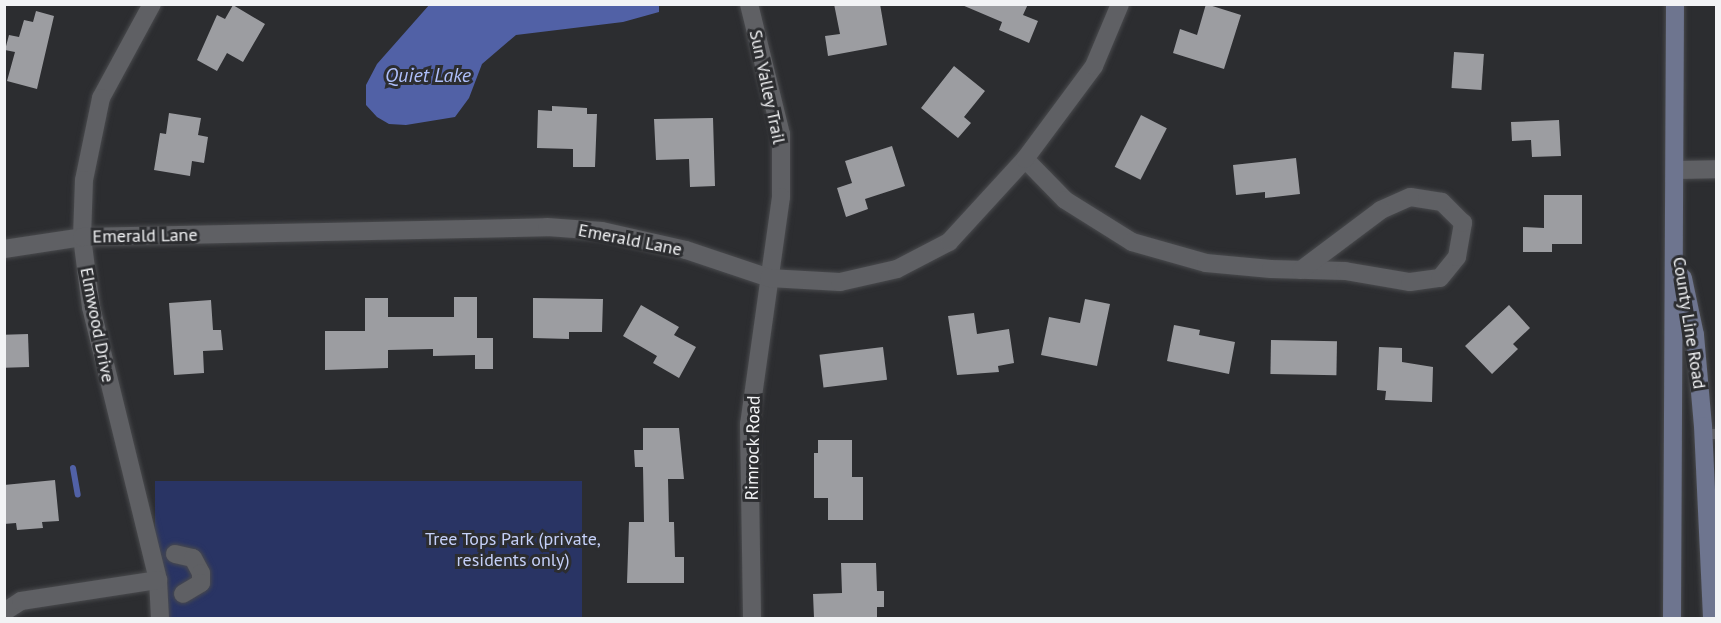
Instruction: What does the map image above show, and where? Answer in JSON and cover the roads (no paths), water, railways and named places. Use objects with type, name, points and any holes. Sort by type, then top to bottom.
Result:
[{"type":"main road","name":"County Line Road","points":[[1672,618],[1677,170],[1675,4]]},
{"type":"main road","name":"County Line Road","points":[[1676,244],[1695,335],[1710,434],[1712,618]]},
{"type":"street","name":"Elmwood Drive","points":[[152,4],[101,98],[84,180],[82,237],[93,318],[158,580],[160,618]]},
{"type":"street","name":"Sun Valley Trail","points":[[749,4],[781,134],[781,197],[769,278]]},
{"type":"street","name":"Emerald Lane","points":[[4,249],[82,237],[547,227],[602,231],[686,250],[769,278],[840,282],[897,269],[949,242],[1025,159],[1094,66],[1120,4]]},
{"type":"street","points":[[1025,159],[1065,200],[1132,242],[1206,263],[1301,270],[1345,272],[1410,282],[1440,278],[1457,257],[1463,223],[1442,202],[1410,197],[1381,210],[1301,270]]},
{"type":"street","points":[[1677,170],[1716,169]]},
{"type":"street","name":"Rimrock Road","points":[[752,618],[749,424],[769,278]]},
{"type":"street","points":[[175,554],[194,558],[201,573],[201,583],[183,594]]},
{"type":"street","points":[[4,612],[13,598],[158,580]]},
{"type":"lane","points":[[153,558],[175,554]]},
{"type":"lane","points":[[159,599],[183,594]]},
{"type":"water","name":"Quiet Lake","points":[[430,4],[659,4],[659,12],[623,22],[516,35],[482,64],[469,98],[455,117],[406,125],[389,124],[377,117],[366,105],[366,85],[377,64]]},
{"type":"waterway","points":[[73,468],[78,495]]},
{"type":"park label","name":"Tree Tops Park (private, residents only)","points":[[513,550]]}]
